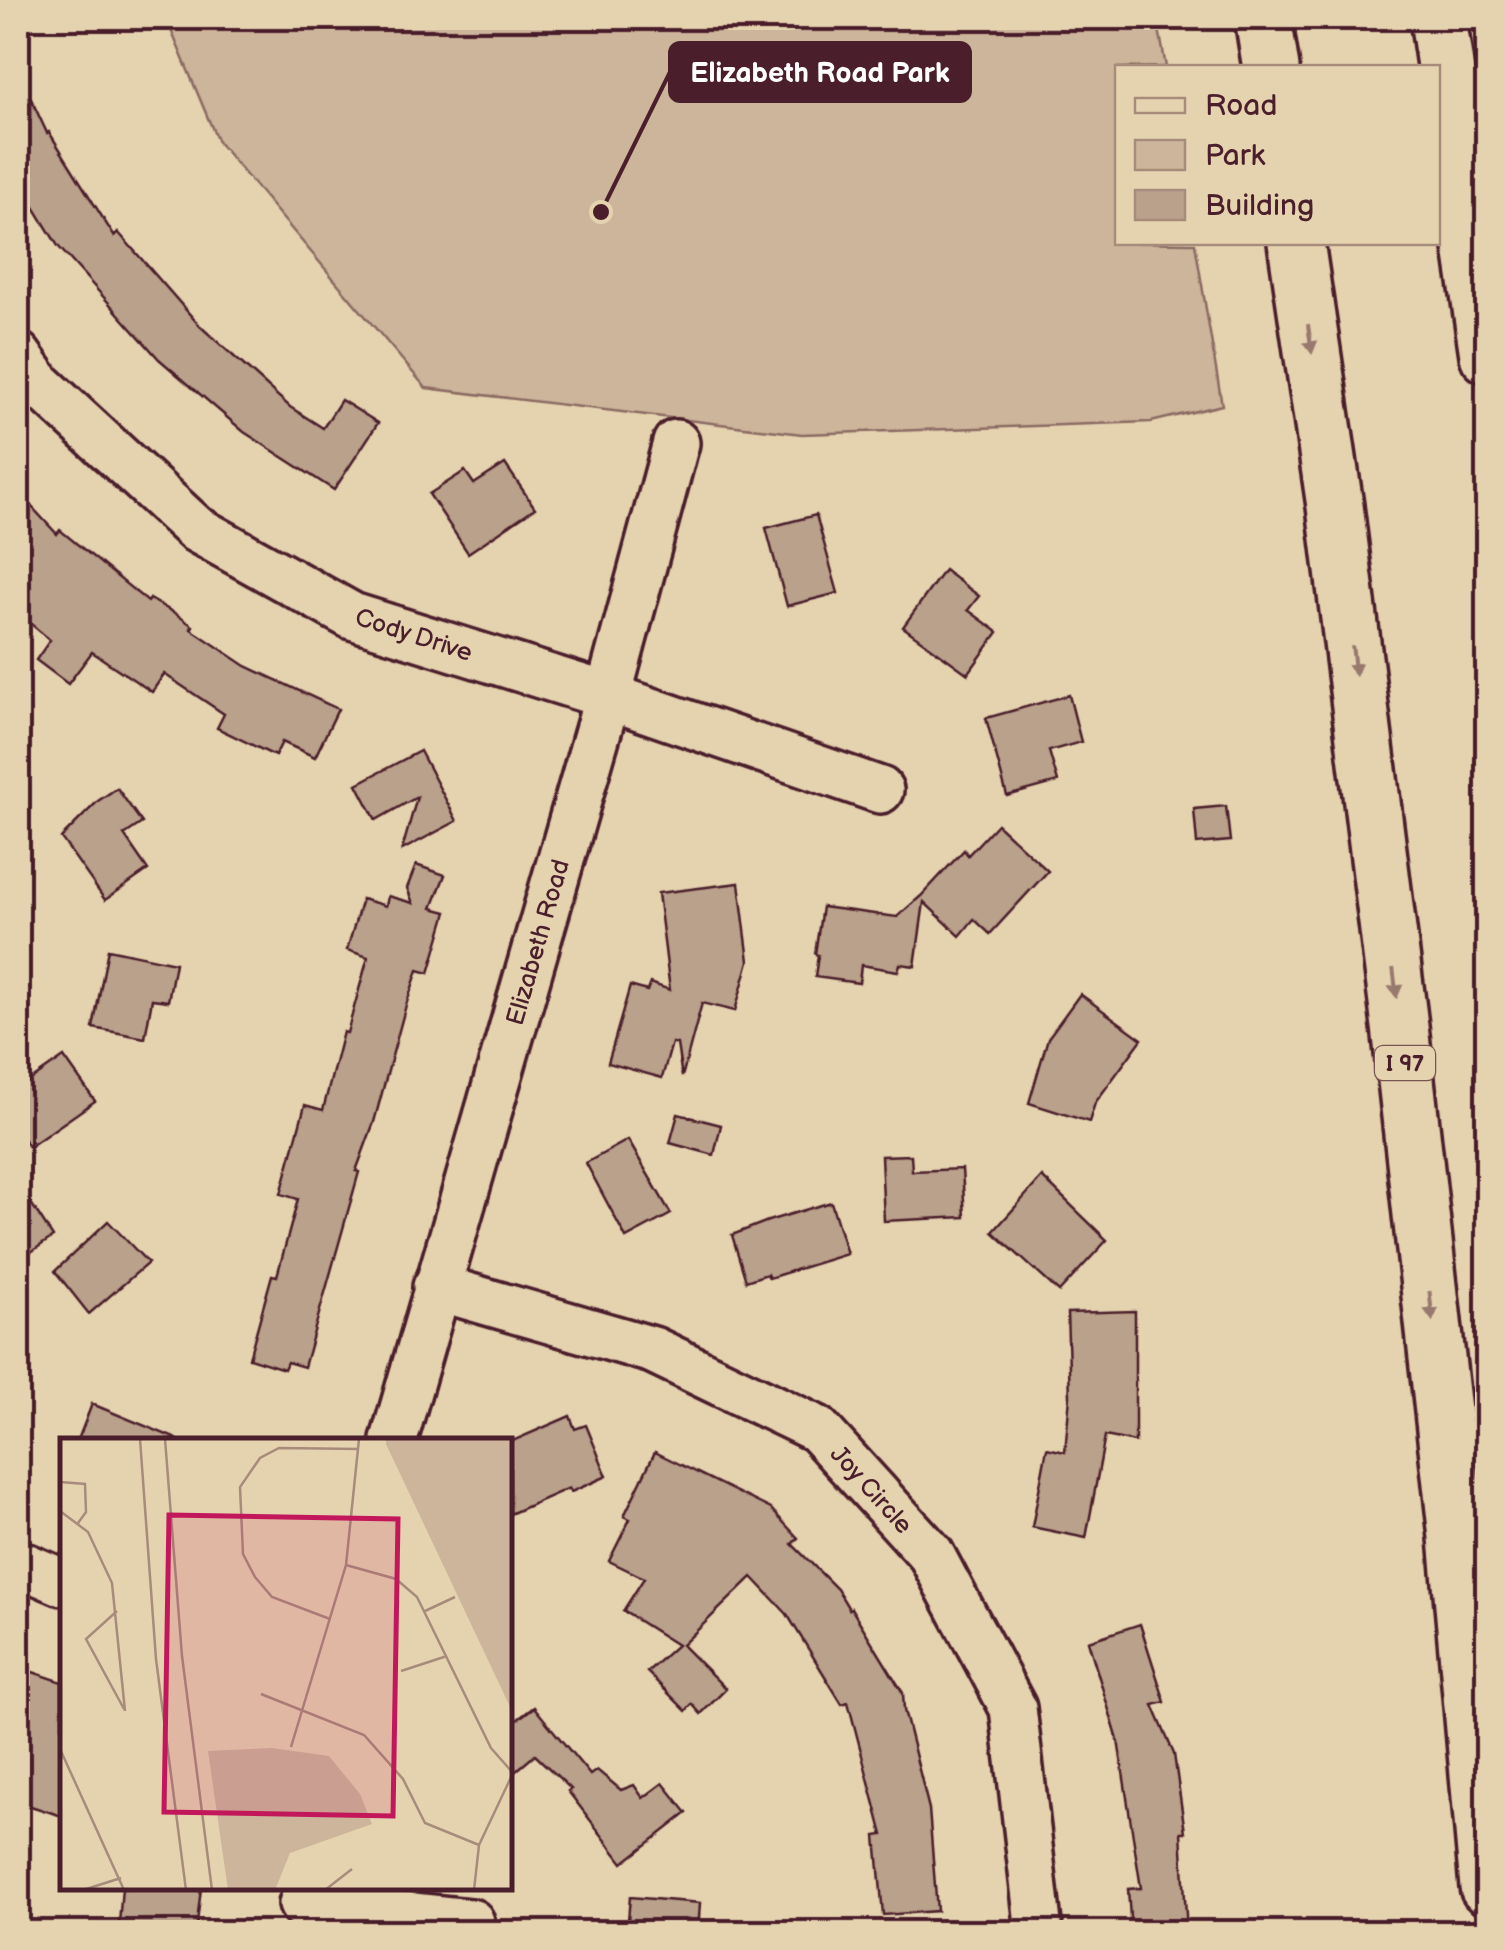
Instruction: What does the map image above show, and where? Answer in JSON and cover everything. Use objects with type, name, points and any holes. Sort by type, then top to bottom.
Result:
[{"type":"highway","points":[[1264,18],[1271,65]]},
{"type":"highway","points":[[1438,18],[1488,355]]},
{"type":"highway","name":"I 97","points":[[1296,245],[1335,506],[1400,1026],[1456,1537],[1488,1887]]},
{"type":"street","name":"Cody Drive","points":[[18,355],[38,383],[196,529],[352,616],[608,696],[880,790]]},
{"type":"street","name":"Elizabeth Road","points":[[395,1438],[608,696],[676,443]]},
{"type":"street","name":"Joy Circle","points":[[436,1287],[653,1350],[816,1428],[931,1554],[1013,1708],[1040,1932]]},
{"type":"street","points":[[18,1563],[60,1581]]},
{"type":"street","points":[[302,1908],[471,1922]]},
{"type":"green space","points":[[166,18],[1157,18],[1166,65],[1115,65],[1115,245],[1195,245],[1222,405],[1151,422],[802,434],[426,388],[218,142]]},
{"type":"building","points":[[18,71],[47,133],[114,236],[118,232],[200,326],[290,407],[323,428],[341,400],[378,423],[334,490],[244,432],[159,359],[58,246],[18,181]]},
{"type":"building","points":[[505,464],[535,508],[468,553],[429,494],[465,471],[474,484]]},
{"type":"building","points":[[18,492],[57,534],[60,530],[148,602],[150,599],[176,614],[193,626],[191,629],[246,666],[338,709],[315,757],[282,742],[275,756],[217,728],[224,714],[164,674],[152,692],[92,652],[68,684],[36,660],[50,640],[18,613]]},
{"type":"building","points":[[816,515],[838,593],[787,606],[766,528]]},
{"type":"building","points":[[944,570],[979,596],[968,610],[998,632],[968,674],[903,627]]},
{"type":"building","points":[[1069,695],[1081,742],[1049,751],[1058,782],[1007,796],[986,718]]},
{"type":"building","points":[[420,751],[457,821],[402,850],[417,797],[376,820],[357,784]]},
{"type":"building","points":[[117,788],[142,823],[124,835],[148,870],[105,900],[61,838]]},
{"type":"building","points":[[1226,806],[1230,841],[1197,844],[1194,809]]},
{"type":"building","points":[[997,824],[1048,871],[990,934],[974,919],[960,936],[924,902],[915,966],[900,964],[898,971],[861,965],[859,983],[815,977],[822,907],[897,917],[964,850],[968,855]]},
{"type":"building","points":[[416,865],[445,875],[432,908],[447,912],[429,973],[418,970],[406,1005],[374,1122],[356,1171],[359,1172],[304,1367],[287,1362],[284,1369],[249,1358],[298,1199],[281,1194],[305,1105],[323,1110],[368,957],[347,950],[362,899],[386,906],[388,896],[413,903],[407,888]]},
{"type":"building","points":[[739,883],[749,961],[735,1011],[702,1003],[682,1077],[677,1044],[672,1043],[662,1078],[608,1063],[630,986],[647,991],[650,983],[670,990],[658,893]]},
{"type":"building","points":[[108,949],[175,963],[168,1001],[152,999],[145,1038],[93,1028]]},
{"type":"building","points":[[1080,994],[1142,1039],[1095,1103],[1089,1122],[1029,1103],[1048,1038]]},
{"type":"building","points":[[64,1057],[95,1101],[29,1147],[18,1131],[18,1089]]},
{"type":"building","points":[[678,1114],[721,1125],[714,1155],[670,1143]]},
{"type":"building","points":[[628,1140],[671,1214],[626,1238],[586,1163]]},
{"type":"building","points":[[911,1155],[912,1171],[962,1169],[965,1217],[884,1221],[881,1156]]},
{"type":"building","points":[[1042,1177],[1107,1240],[1059,1292],[993,1232]]},
{"type":"building","points":[[18,1183],[53,1237],[18,1261]]},
{"type":"building","points":[[831,1202],[847,1254],[769,1278],[767,1274],[746,1281],[732,1235]]},
{"type":"building","points":[[108,1221],[148,1263],[89,1314],[55,1271]]},
{"type":"building","points":[[1135,1311],[1135,1442],[1105,1436],[1086,1538],[1032,1527],[1047,1448],[1065,1452],[1070,1396],[1067,1313]]},
{"type":"building","points":[[92,1404],[175,1438],[79,1438]]},
{"type":"building","points":[[570,1416],[575,1429],[586,1425],[607,1476],[512,1513],[512,1441]]},
{"type":"building","points":[[655,1452],[771,1509],[798,1538],[792,1544],[851,1608],[903,1693],[929,1809],[937,1911],[883,1915],[876,1836],[883,1835],[848,1702],[842,1704],[787,1614],[752,1577],[682,1645],[726,1689],[701,1714],[692,1704],[686,1711],[647,1672],[677,1645],[623,1611],[644,1578],[609,1561],[630,1519],[624,1516]]},
{"type":"building","points":[[1140,1624],[1165,1702],[1153,1705],[1174,1754],[1185,1832],[1181,1832],[1187,1932],[1131,1932],[1128,1889],[1141,1888],[1118,1740],[1088,1641]]},
{"type":"building","points":[[18,1667],[60,1681],[60,1815],[18,1802]]},
{"type":"building","points":[[534,1707],[590,1775],[597,1770],[621,1790],[634,1785],[643,1798],[663,1783],[687,1813],[623,1863],[568,1791],[571,1789],[535,1755],[512,1774],[512,1724]]},
{"type":"building","points":[[122,1890],[201,1890],[196,1932],[119,1924]]},
{"type":"building","points":[[630,1897],[700,1903],[698,1932],[627,1932]]},
{"type":"place","name":"Elizabeth Road Park","points":[[601,212]]}]
